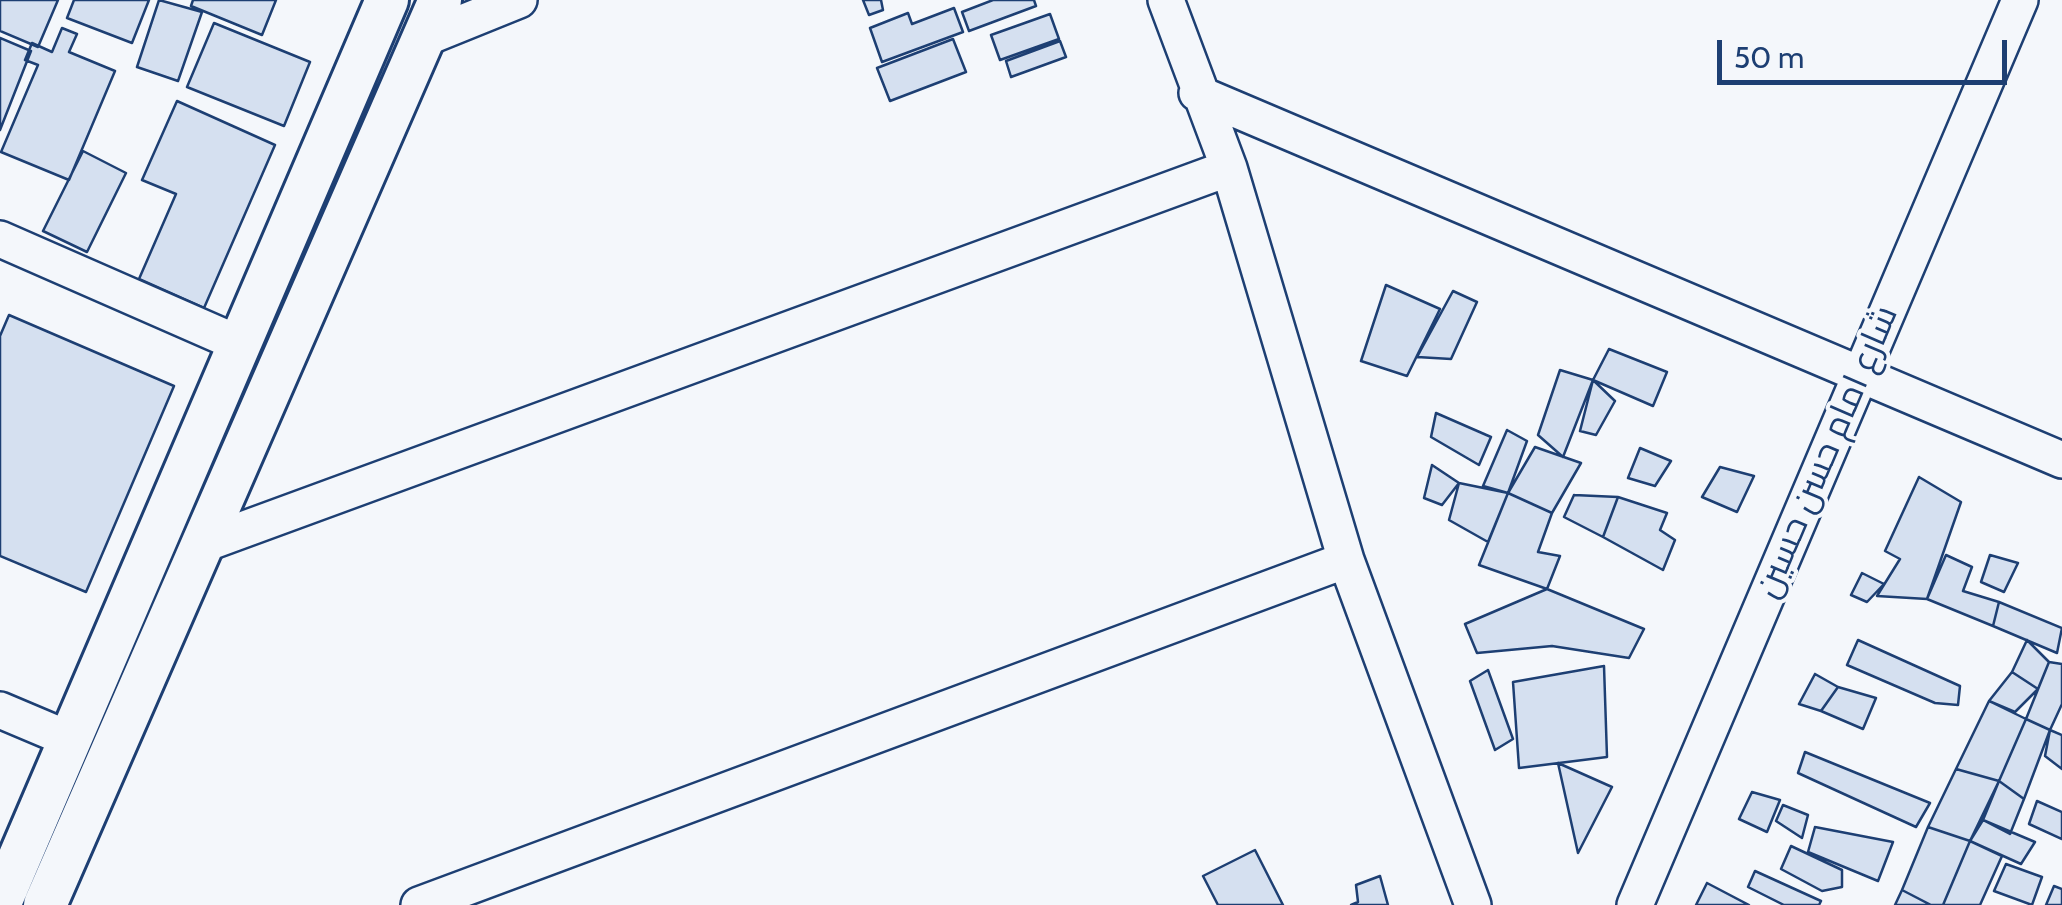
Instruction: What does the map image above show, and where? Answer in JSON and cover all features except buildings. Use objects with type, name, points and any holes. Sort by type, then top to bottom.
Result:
[{"type":"street","points":[[0,903],[387,0]]},
{"type":"street","points":[[46,905],[432,19],[519,0]]},
{"type":"street","points":[[1166,0],[1229,168],[1346,560],[1473,905]]},
{"type":"street","name":"شارع امام حسن حسين","points":[[1635,905],[1858,372],[2020,0]]},
{"type":"street","points":[[1198,93],[2062,460]]},
{"type":"street","points":[[204,544],[1229,168]]},
{"type":"street","points":[[0,239],[242,344]]},
{"type":"street","points":[[419,905],[1346,560]]},
{"type":"street","points":[[0,710],[71,740]]}]
